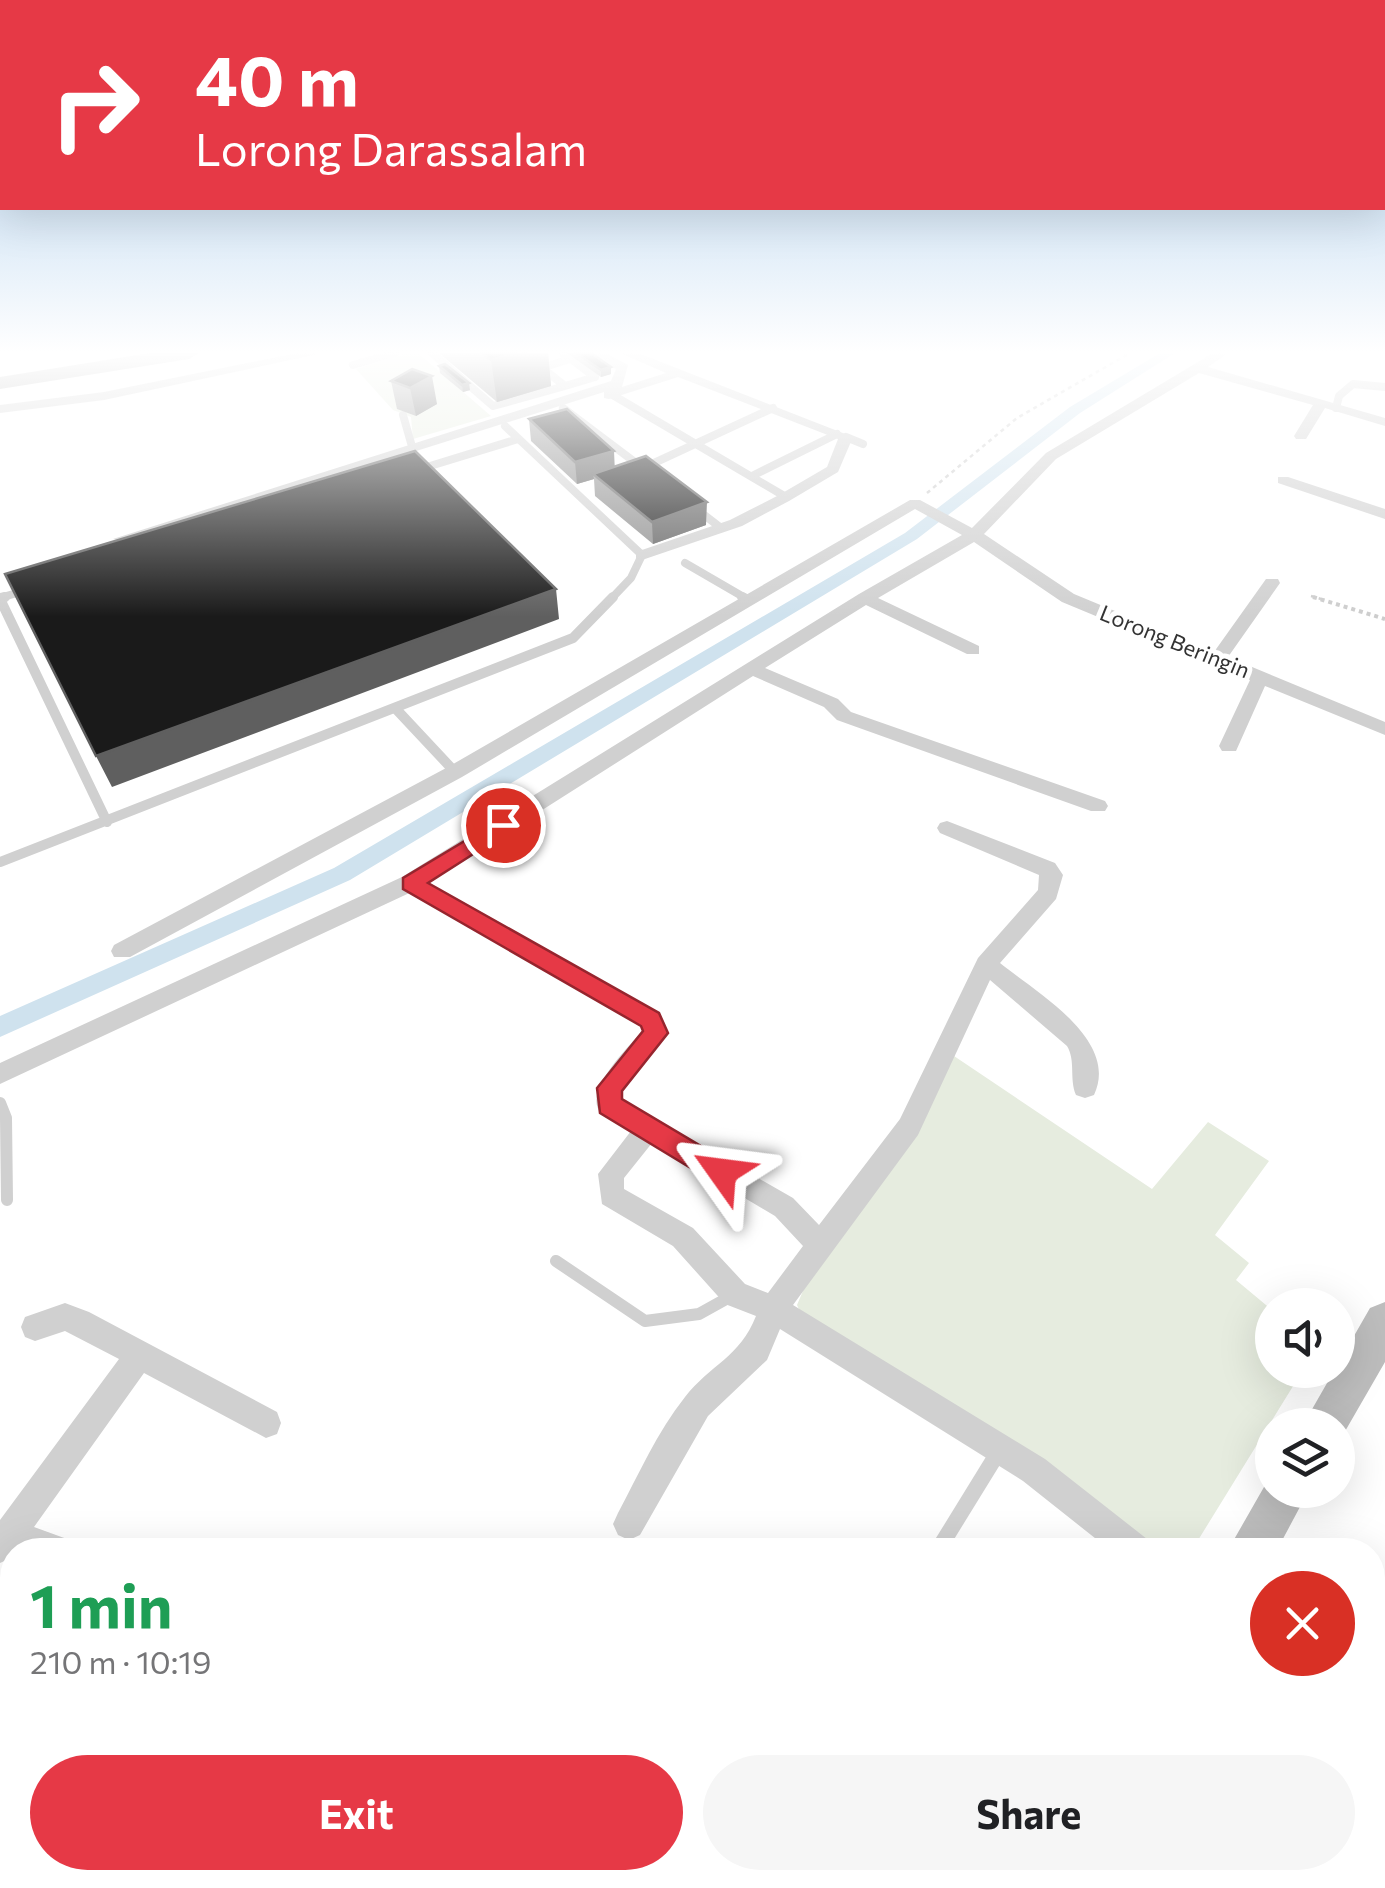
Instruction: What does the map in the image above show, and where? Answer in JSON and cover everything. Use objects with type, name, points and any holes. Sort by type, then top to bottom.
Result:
[{"type":"main road","points":[[1334,1408],[1385,1322]]},
{"type":"main road","points":[[1258,1538],[1276,1508]]},
{"type":"street","points":[[94,547],[210,517],[397,460],[413,450],[443,441]]},
{"type":"street","points":[[434,444],[455,441]]},
{"type":"street","points":[[642,555],[721,528],[833,470],[841,441]]},
{"type":"street","points":[[0,1074],[410,883],[864,598],[966,530],[1051,456],[1076,441]]},
{"type":"street","points":[[1283,480],[1385,514]]},
{"type":"street","points":[[122,951],[456,772],[918,504]]},
{"type":"street","name":"Lorong Beringin","points":[[918,504],[966,530],[1061,594],[1385,730]]},
{"type":"street","points":[[1218,658],[1272,583]]},
{"type":"street","points":[[864,598],[974,650]]},
{"type":"street","points":[[751,669],[831,702],[844,716],[1098,806]]},
{"type":"street","points":[[1229,746],[1261,676]]},
{"type":"street","points":[[629,1524],[678,1432],[697,1405],[757,1350],[773,1310],[909,1128],[986,964],[1048,893],[1052,875],[1018,855],[946,828]]},
{"type":"street","points":[[986,964],[1076,1039],[1084,1053],[1085,1088]]},
{"type":"street","points":[[651,1020],[656,1033],[610,1088],[609,1105],[784,1207],[819,1244]]},
{"type":"street","points":[[648,1128],[610,1174],[611,1194],[683,1238],[735,1294],[773,1310],[1001,1448],[1120,1538]]},
{"type":"street","points":[[36,1327],[65,1318],[266,1423]]},
{"type":"street","points":[[7,1538],[138,1357]]},
{"type":"lane","points":[[410,441],[413,450]]},
{"type":"lane","points":[[409,473],[491,441]]},
{"type":"lane","points":[[0,862],[566,642],[631,578],[642,555],[521,441]]},
{"type":"lane","points":[[604,441],[659,480]]},
{"type":"lane","points":[[693,441],[786,496]]},
{"type":"lane","points":[[626,474],[704,441]]},
{"type":"lane","points":[[752,476],[831,441]]},
{"type":"lane","points":[[856,441],[864,444]]},
{"type":"lane","points":[[574,492],[592,486]]},
{"type":"lane","points":[[690,504],[721,528]]},
{"type":"lane","points":[[684,563],[748,600]]},
{"type":"lane","points":[[36,587],[0,598],[107,822]]},
{"type":"lane","points":[[396,710],[456,772]]},
{"type":"lane","points":[[410,883],[651,1020]]},
{"type":"lane","points":[[0,1102],[6,1118],[7,1200]]},
{"type":"lane","points":[[556,1261],[645,1321],[699,1314],[735,1294]]},
{"type":"lane","points":[[945,1538],[1001,1448]]},
{"type":"path","points":[[918,504],[990,441]]},
{"type":"path","points":[[1311,596],[1385,620]]},
{"type":"shaded area","points":[[954,1056],[1152,1189],[1208,1122],[1269,1161],[1215,1235],[1249,1263],[1236,1280],[1255,1296],[1255,1388],[1292,1388],[1280,1408],[1255,1408],[1255,1448],[1199,1538],[1124,1538],[803,1318],[797,1305],[808,1279]]},
{"type":"building","points":[[553,441],[603,441],[614,451],[575,462]]},
{"type":"building","points":[[415,451],[556,589],[96,756],[5,574]]},
{"type":"building","points":[[646,456],[707,502],[652,522],[593,474]]},
{"type":"waterway","points":[[0,1027],[342,874],[911,536],[1035,441]]},
{"type":"route","points":[[503,825],[410,883],[651,1020],[656,1033],[642,1055],[610,1088],[609,1105],[722,1172]]}]
